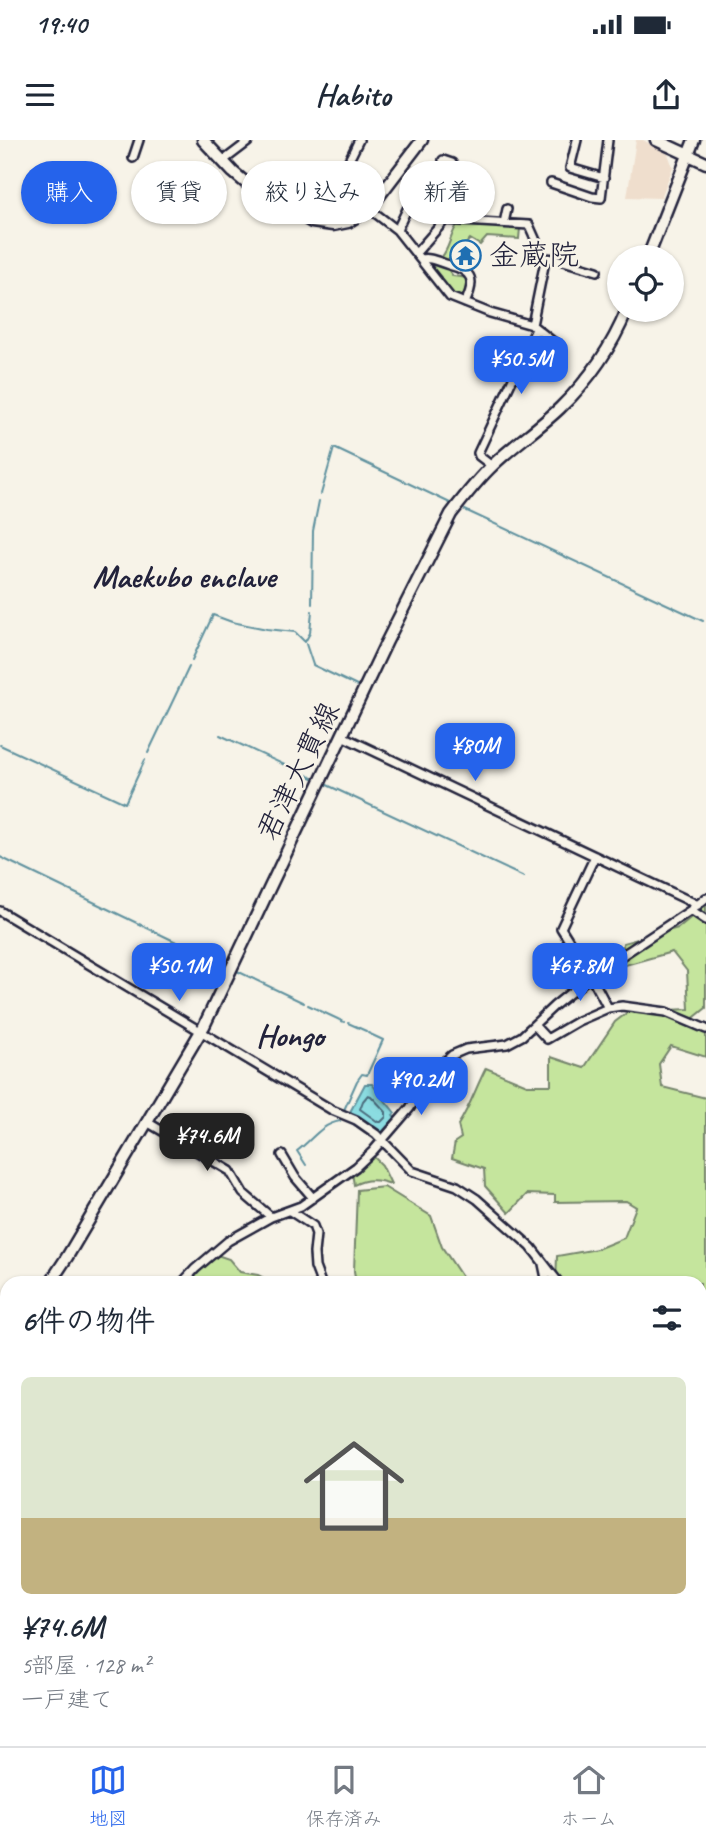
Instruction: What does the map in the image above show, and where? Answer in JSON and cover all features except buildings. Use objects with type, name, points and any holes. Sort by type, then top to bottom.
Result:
[{"type":"main road","points":[[203,140],[223,161]]},
{"type":"main road","points":[[385,188],[422,140]]},
{"type":"main road","points":[[656,140],[706,163]]},
{"type":"main road","points":[[653,245],[694,140]]},
{"type":"main road","points":[[227,166],[241,180]]},
{"type":"main road","points":[[319,224],[341,224]]},
{"type":"main road","name":"君津大貫線","points":[[55,1276],[201,1032],[386,643],[451,514],[492,466],[577,391],[611,345],[622,322]]},
{"type":"street","points":[[133,158],[139,140]]},
{"type":"street","points":[[348,161],[359,140]]},
{"type":"street","points":[[577,140],[570,168],[604,178]]},
{"type":"street","points":[[551,183],[601,198],[608,140]]},
{"type":"street","points":[[223,161],[247,142]]},
{"type":"street","points":[[505,223],[507,209]]},
{"type":"street","points":[[385,220],[397,230],[450,297],[534,327],[556,344]]},
{"type":"street","points":[[492,466],[478,453],[534,327],[545,258],[529,225],[495,222]]},
{"type":"street","points":[[397,230],[400,224]]},
{"type":"street","points":[[418,256],[442,224]]},
{"type":"street","points":[[418,256],[434,259],[469,274],[470,291],[465,303]]},
{"type":"street","points":[[545,258],[597,271]]},
{"type":"street","points":[[342,736],[698,905]]},
{"type":"street","points":[[595,856],[561,928],[608,1008]]},
{"type":"street","points":[[188,1276],[228,1241],[313,1198],[356,1167],[410,1108],[429,1076],[446,1059],[466,1049],[507,1044],[523,1036],[591,976],[691,911],[706,898]]},
{"type":"street","points":[[0,911],[332,1110],[356,1120],[382,1140],[412,1171],[457,1186],[477,1199],[531,1247],[553,1276]]},
{"type":"street","points":[[691,911],[706,920]]},
{"type":"street","points":[[534,1025],[547,1039],[578,1021],[608,1008],[622,1006],[666,1012],[706,1029]]},
{"type":"street","points":[[147,1122],[230,1171],[243,1192],[271,1217]]},
{"type":"street","points":[[282,1155],[295,1177],[313,1198]]},
{"type":"street","points":[[290,1211],[313,1226],[316,1234],[315,1267],[318,1276]]},
{"type":"street","points":[[543,1263],[546,1276]]},
{"type":"shaded area","points":[[636,140],[643,140],[668,154],[673,167],[661,198],[627,197]]},
{"type":"green space","points":[[458,224],[520,228],[519,239],[487,237],[480,245],[470,239],[458,253],[445,262],[441,258]]},
{"type":"green space","points":[[424,261],[446,267],[453,276],[468,278],[468,290],[464,297],[462,299],[451,294]]},
{"type":"green space","points":[[706,905],[706,1008],[690,1021],[706,1033],[706,1057],[671,1046],[659,1064],[662,1087],[706,1098],[706,1276],[556,1276],[557,1256],[597,1249],[624,1238],[636,1207],[626,1201],[555,1202],[555,1195],[527,1194],[509,1213],[485,1186],[484,1169],[452,1158],[455,1142],[461,1138],[458,1125],[486,1068],[527,1085],[551,1085],[551,1057],[584,1068],[615,1022],[628,1012],[689,1009],[687,971],[672,952],[622,966],[623,943],[678,928]]},
{"type":"green space","points":[[371,1156],[382,1165],[391,1184],[372,1180],[354,1185],[352,1173]]},
{"type":"green space","points":[[384,1187],[431,1216],[442,1247],[461,1276],[355,1276],[357,1190]]},
{"type":"green space","points":[[214,1254],[229,1259],[240,1272],[260,1276],[196,1276]]},
{"type":"water","points":[[365,1084],[372,1084],[395,1113],[395,1118],[382,1132],[350,1112]]},
{"type":"waterway","points":[[321,494],[334,448],[450,503]]},
{"type":"waterway","points":[[312,604],[313,531],[319,501]]},
{"type":"waterway","points":[[465,510],[703,621]]},
{"type":"waterway","points":[[192,660],[213,615],[232,622],[295,632],[305,642],[310,633],[312,611]]},
{"type":"waterway","points":[[306,644],[313,665],[361,688]]},
{"type":"waterway","points":[[148,753],[189,667]]},
{"type":"waterway","points":[[220,735],[315,779]]},
{"type":"waterway","points":[[0,745],[125,803],[145,760]]},
{"type":"waterway","points":[[325,784],[524,877]]},
{"type":"waterway","points":[[0,857],[226,966]]},
{"type":"waterway","points":[[237,971],[304,1003]]},
{"type":"waterway","points":[[308,1005],[344,1022]]},
{"type":"waterway","points":[[348,1023],[366,1031]]},
{"type":"waterway","points":[[344,1110],[357,1081],[362,1074],[367,1075],[383,1040],[368,1033]]},
{"type":"waterway","points":[[306,1165],[297,1151],[322,1129],[340,1121]]},
{"type":"place","name":"金蔵院","points":[[466,255]]},
{"type":"district","name":"Maekubo enclave","points":[[184,576]]},
{"type":"district","name":"Hongo","points":[[290,1035]]}]
